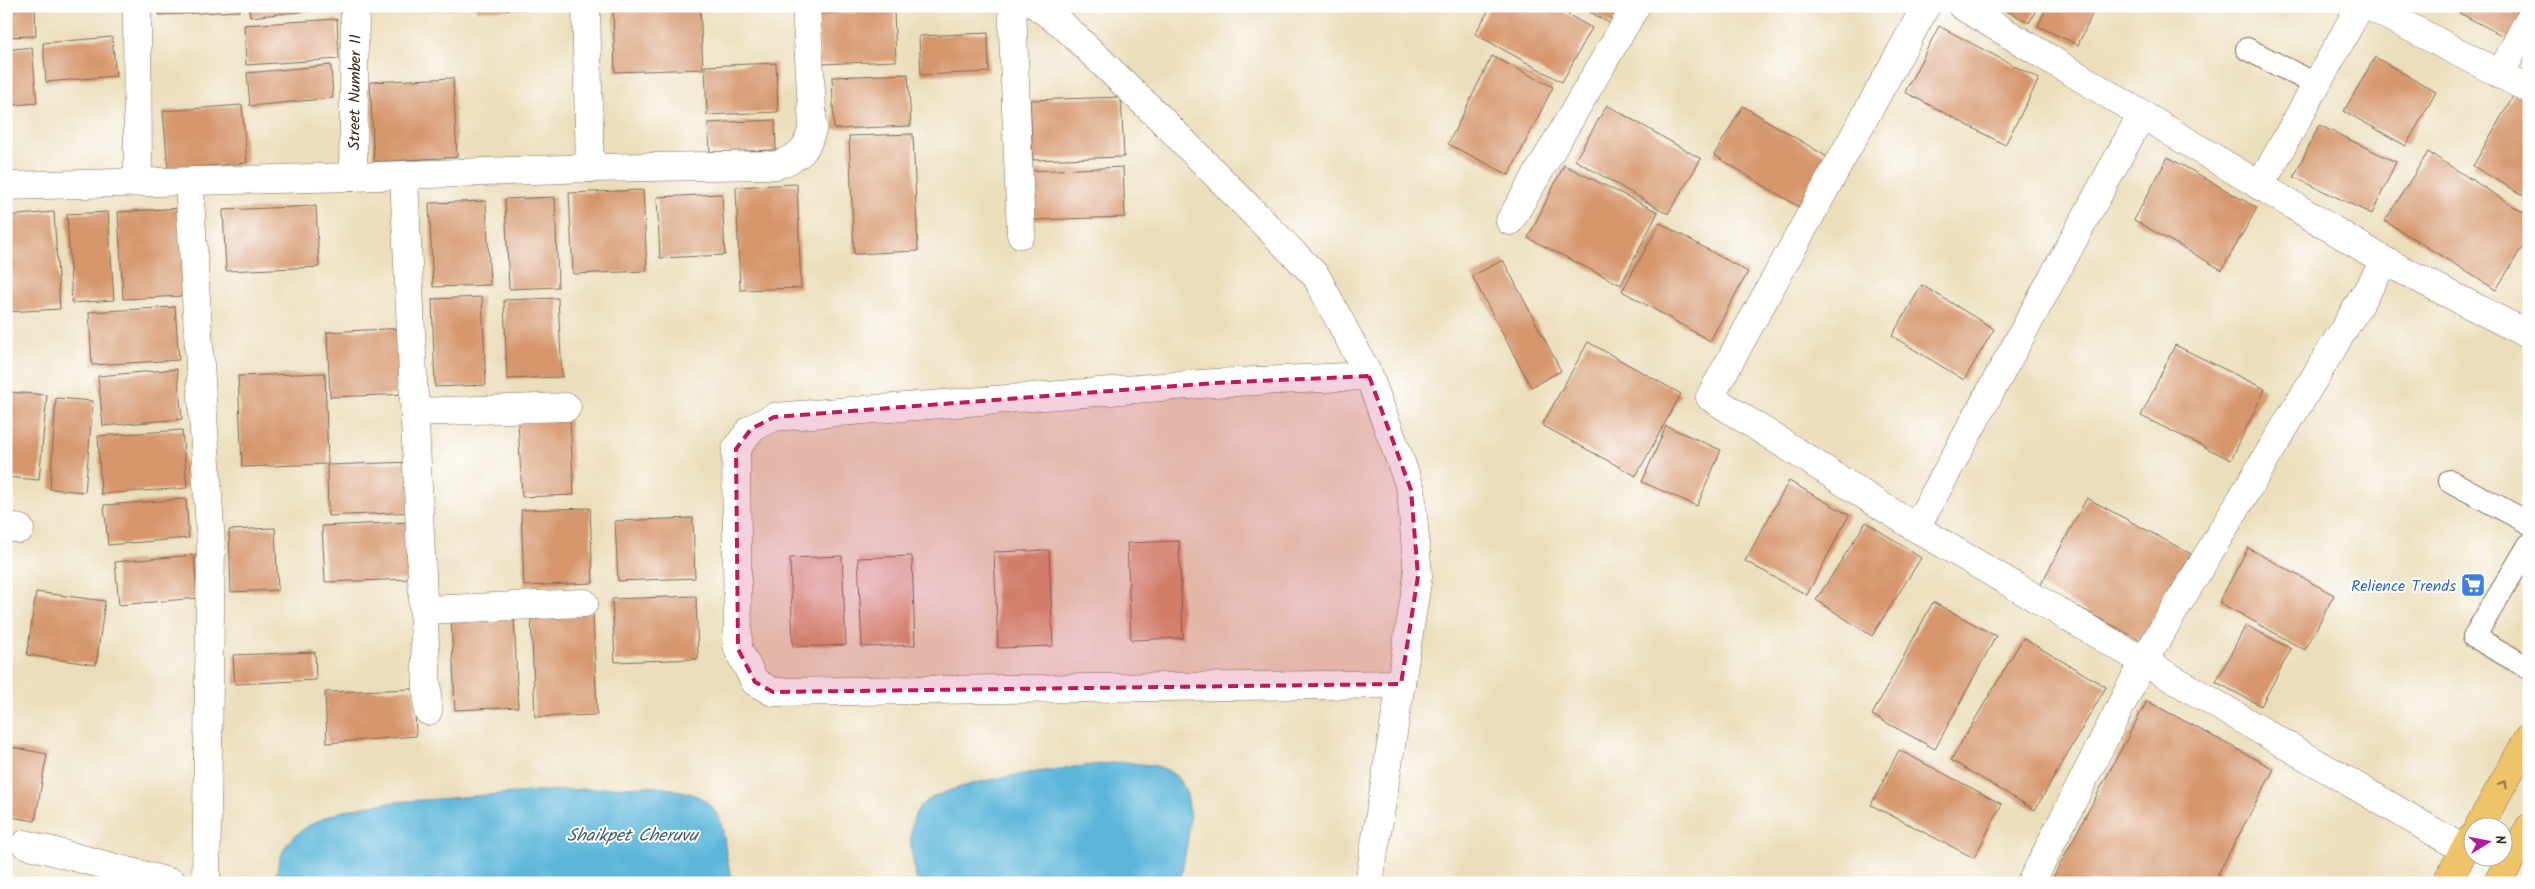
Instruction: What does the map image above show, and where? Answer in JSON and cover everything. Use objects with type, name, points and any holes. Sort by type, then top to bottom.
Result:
[{"type":"main road","points":[[2485,816],[2529,738]]},
{"type":"main road","points":[[2497,883],[2529,828]]},
{"type":"main road","points":[[2446,883],[2462,855]]},
{"type":"street","points":[[137,6],[138,181]]},
{"type":"street","name":"Street Number 11","points":[[353,177],[355,6]]},
{"type":"street","points":[[586,6],[590,168]]},
{"type":"street","points":[[6,186],[777,164],[797,157],[809,143],[813,126],[806,6]]},
{"type":"street","points":[[1012,6],[1020,234]]},
{"type":"street","points":[[1037,6],[1062,24],[1155,114],[1316,276],[1368,376],[1411,490],[1418,576],[1369,883]]},
{"type":"street","points":[[1510,221],[1636,6]]},
{"type":"street","points":[[1926,6],[1710,397],[1916,528],[2143,662],[2462,839]]},
{"type":"street","points":[[1962,6],[2385,262],[2529,335]]},
{"type":"street","points":[[2260,186],[2360,6]]},
{"type":"street","points":[[2369,6],[2529,89]]},
{"type":"street","points":[[2500,75],[2529,19]]},
{"type":"street","points":[[1916,528],[2142,114]]},
{"type":"street","points":[[404,175],[428,711]]},
{"type":"street","points":[[189,182],[211,547],[206,883]]},
{"type":"street","points":[[2032,883],[2143,662],[2385,262]]},
{"type":"street","points":[[1368,376],[1214,383],[774,417],[751,429],[736,449],[738,649],[755,682],[773,692],[1401,684]]},
{"type":"street","points":[[415,412],[567,407]]},
{"type":"street","points":[[424,610],[584,604]]},
{"type":"street","points":[[25,844],[173,883]]},
{"type":"lane","points":[[2247,49],[2317,85]]},
{"type":"lane","points":[[2450,481],[2529,523]]},
{"type":"lane","points":[[2529,545],[2474,637],[2529,668]]},
{"type":"highlighted area","points":[[1369,376],[1411,490],[1418,576],[1401,684],[773,692],[755,682],[738,649],[736,449],[751,429],[774,417],[1214,383]]},
{"type":"water","points":[[1125,762],[1156,766],[1172,773],[1182,785],[1188,799],[1189,816],[1180,883],[917,883],[911,845],[912,825],[914,816],[919,808],[932,798],[954,789],[983,781],[1049,770]]},
{"type":"water","name":"Shaikpet Cheruvu","points":[[649,786],[688,793],[708,803],[716,812],[721,823],[726,856],[736,883],[274,883],[282,854],[294,836],[317,821],[354,808],[393,802],[525,792]]},
{"type":"building","points":[[6,6],[35,6],[36,36],[6,37]]},
{"type":"building","points":[[159,6],[239,6],[240,11],[159,15]]},
{"type":"building","points":[[249,6],[337,6],[337,8],[250,17]]},
{"type":"building","points":[[376,6],[458,6],[458,9],[376,13]]},
{"type":"building","points":[[476,6],[541,6],[541,8],[476,11]]},
{"type":"building","points":[[1491,6],[1553,6],[1592,28],[1562,82],[1475,34]]},
{"type":"building","points":[[1579,6],[1623,6],[1613,25]]},
{"type":"building","points":[[1999,6],[2038,6],[2029,23]]},
{"type":"building","points":[[2047,6],[2096,6],[2078,45],[2038,26]]},
{"type":"building","points":[[2446,6],[2528,6],[2511,40]]},
{"type":"building","points":[[700,7],[703,69],[615,72],[613,10]]},
{"type":"building","points":[[894,11],[896,61],[820,64],[818,14]]},
{"type":"building","points":[[337,19],[339,59],[246,65],[244,25]]},
{"type":"building","points":[[1939,26],[2039,79],[2005,145],[1905,92]]},
{"type":"building","points":[[988,33],[989,72],[921,75],[919,36]]},
{"type":"building","points":[[112,37],[116,76],[46,82],[43,43]]},
{"type":"building","points":[[32,47],[37,103],[6,106],[6,50]]},
{"type":"building","points":[[1492,56],[1553,87],[1509,175],[1448,144]]},
{"type":"building","points":[[2375,57],[2436,92],[2406,146],[2344,111]]},
{"type":"building","points":[[776,63],[778,112],[707,115],[705,66]]},
{"type":"building","points":[[331,65],[333,98],[250,106],[247,73]]},
{"type":"building","points":[[908,74],[911,126],[834,129],[832,77]]},
{"type":"building","points":[[453,78],[457,157],[374,162],[370,82]]},
{"type":"building","points":[[2517,89],[2529,96],[2529,199],[2473,166]]},
{"type":"building","points":[[1121,97],[1124,157],[1033,160],[1030,100]]},
{"type":"building","points":[[242,105],[247,163],[168,169],[163,111]]},
{"type":"building","points":[[1607,105],[1701,159],[1668,214],[1575,160]]},
{"type":"building","points":[[1743,106],[1829,158],[1799,207],[1714,155]]},
{"type":"building","points":[[775,120],[776,150],[710,152],[708,123]]},
{"type":"building","points":[[2319,125],[2396,162],[2372,214],[2294,177]]},
{"type":"building","points":[[913,134],[918,251],[854,254],[849,136]]},
{"type":"building","points":[[2428,152],[2529,216],[2529,236],[2496,290],[2385,221]]},
{"type":"building","points":[[2168,157],[2257,208],[2222,270],[2134,220]]},
{"type":"building","points":[[1564,165],[1658,212],[1621,285],[1528,238]]},
{"type":"building","points":[[1123,167],[1125,217],[1034,220],[1032,171]]},
{"type":"building","points":[[797,184],[801,288],[740,290],[736,187]]},
{"type":"building","points":[[643,190],[647,271],[573,274],[569,193]]},
{"type":"building","points":[[722,194],[725,255],[660,258],[657,197]]},
{"type":"building","points":[[555,197],[558,287],[509,289],[505,199]]},
{"type":"building","points":[[486,201],[490,285],[433,287],[429,203]]},
{"type":"building","points":[[316,206],[319,267],[226,271],[223,210]]},
{"type":"building","points":[[181,208],[186,296],[123,299],[118,212]]},
{"type":"building","points":[[54,212],[60,309],[6,312],[6,216]]},
{"type":"building","points":[[108,212],[114,300],[72,303],[67,214]]},
{"type":"building","points":[[1660,223],[1748,272],[1710,341],[1622,291]]},
{"type":"building","points":[[1503,260],[1561,371],[1531,387],[1472,276]]},
{"type":"building","points":[[1922,285],[1994,329],[1964,380],[1892,336]]},
{"type":"building","points":[[482,297],[486,385],[435,387],[432,299]]},
{"type":"building","points":[[558,298],[562,377],[507,379],[504,300]]},
{"type":"building","points":[[175,307],[179,360],[92,365],[89,312]]},
{"type":"building","points":[[406,328],[410,394],[330,397],[327,332]]},
{"type":"building","points":[[1588,342],[1681,394],[1636,476],[1542,425]]},
{"type":"building","points":[[2175,345],[2265,389],[2231,460],[2141,416]]},
{"type":"building","points":[[177,369],[182,419],[103,426],[98,376]]},
{"type":"building","points":[[325,373],[328,464],[242,467],[238,376]]},
{"type":"building","points":[[8,392],[47,395],[39,480],[6,477]]},
{"type":"building","points":[[56,398],[93,401],[85,492],[50,489]]},
{"type":"building","points":[[570,420],[574,495],[522,497],[518,422]]},
{"type":"building","points":[[1666,426],[1721,450],[1697,506],[1642,482]]},
{"type":"building","points":[[182,430],[187,488],[101,494],[98,436]]},
{"type":"building","points":[[413,462],[415,512],[328,516],[327,465]]},
{"type":"building","points":[[1789,481],[1849,515],[1807,595],[1745,561]]},
{"type":"building","points":[[2087,498],[2191,554],[2143,642],[2040,586]]},
{"type":"building","points":[[186,499],[189,538],[108,545],[104,505]]},
{"type":"building","points":[[590,508],[593,583],[524,586],[521,510]]},
{"type":"building","points":[[693,518],[695,578],[618,581],[615,521]]},
{"type":"building","points":[[410,522],[413,579],[325,582],[322,526]]},
{"type":"building","points":[[1866,522],[1921,558],[1872,636],[1816,600]]},
{"type":"building","points":[[275,528],[278,590],[231,592],[229,530]]},
{"type":"building","points":[[1179,541],[1183,638],[1131,640],[1127,543]]},
{"type":"building","points":[[2248,548],[2334,595],[2305,650],[2219,602]]},
{"type":"building","points":[[1049,550],[1053,646],[998,648],[994,552]]},
{"type":"building","points":[[194,555],[197,598],[119,605],[115,562]]},
{"type":"building","points":[[842,556],[846,645],[793,647],[790,558]]},
{"type":"building","points":[[912,556],[915,645],[862,647],[858,558]]},
{"type":"building","points":[[36,592],[105,601],[96,665],[27,655]]},
{"type":"building","points":[[696,596],[698,659],[615,662],[612,599]]},
{"type":"building","points":[[1933,602],[1996,636],[1935,749],[1872,715]]},
{"type":"building","points":[[593,612],[597,715],[535,717],[531,614]]},
{"type":"building","points":[[514,613],[518,707],[455,710],[451,616]]},
{"type":"building","points":[[2246,625],[2291,649],[2261,706],[2216,682]]},
{"type":"building","points":[[2023,638],[2106,687],[2035,810],[1951,760]]},
{"type":"building","points":[[315,652],[316,680],[235,684],[233,655]]},
{"type":"building","points":[[414,689],[416,736],[327,743],[325,692]]},
{"type":"building","points":[[2147,701],[2274,769],[2218,874],[2233,883],[2050,883]]},
{"type":"building","points":[[6,746],[47,754],[35,821],[6,816]]},
{"type":"building","points":[[1899,750],[2002,804],[1974,858],[1871,805]]},
{"type":"place","name":"Relience Trends","points":[[2473,585]]}]
